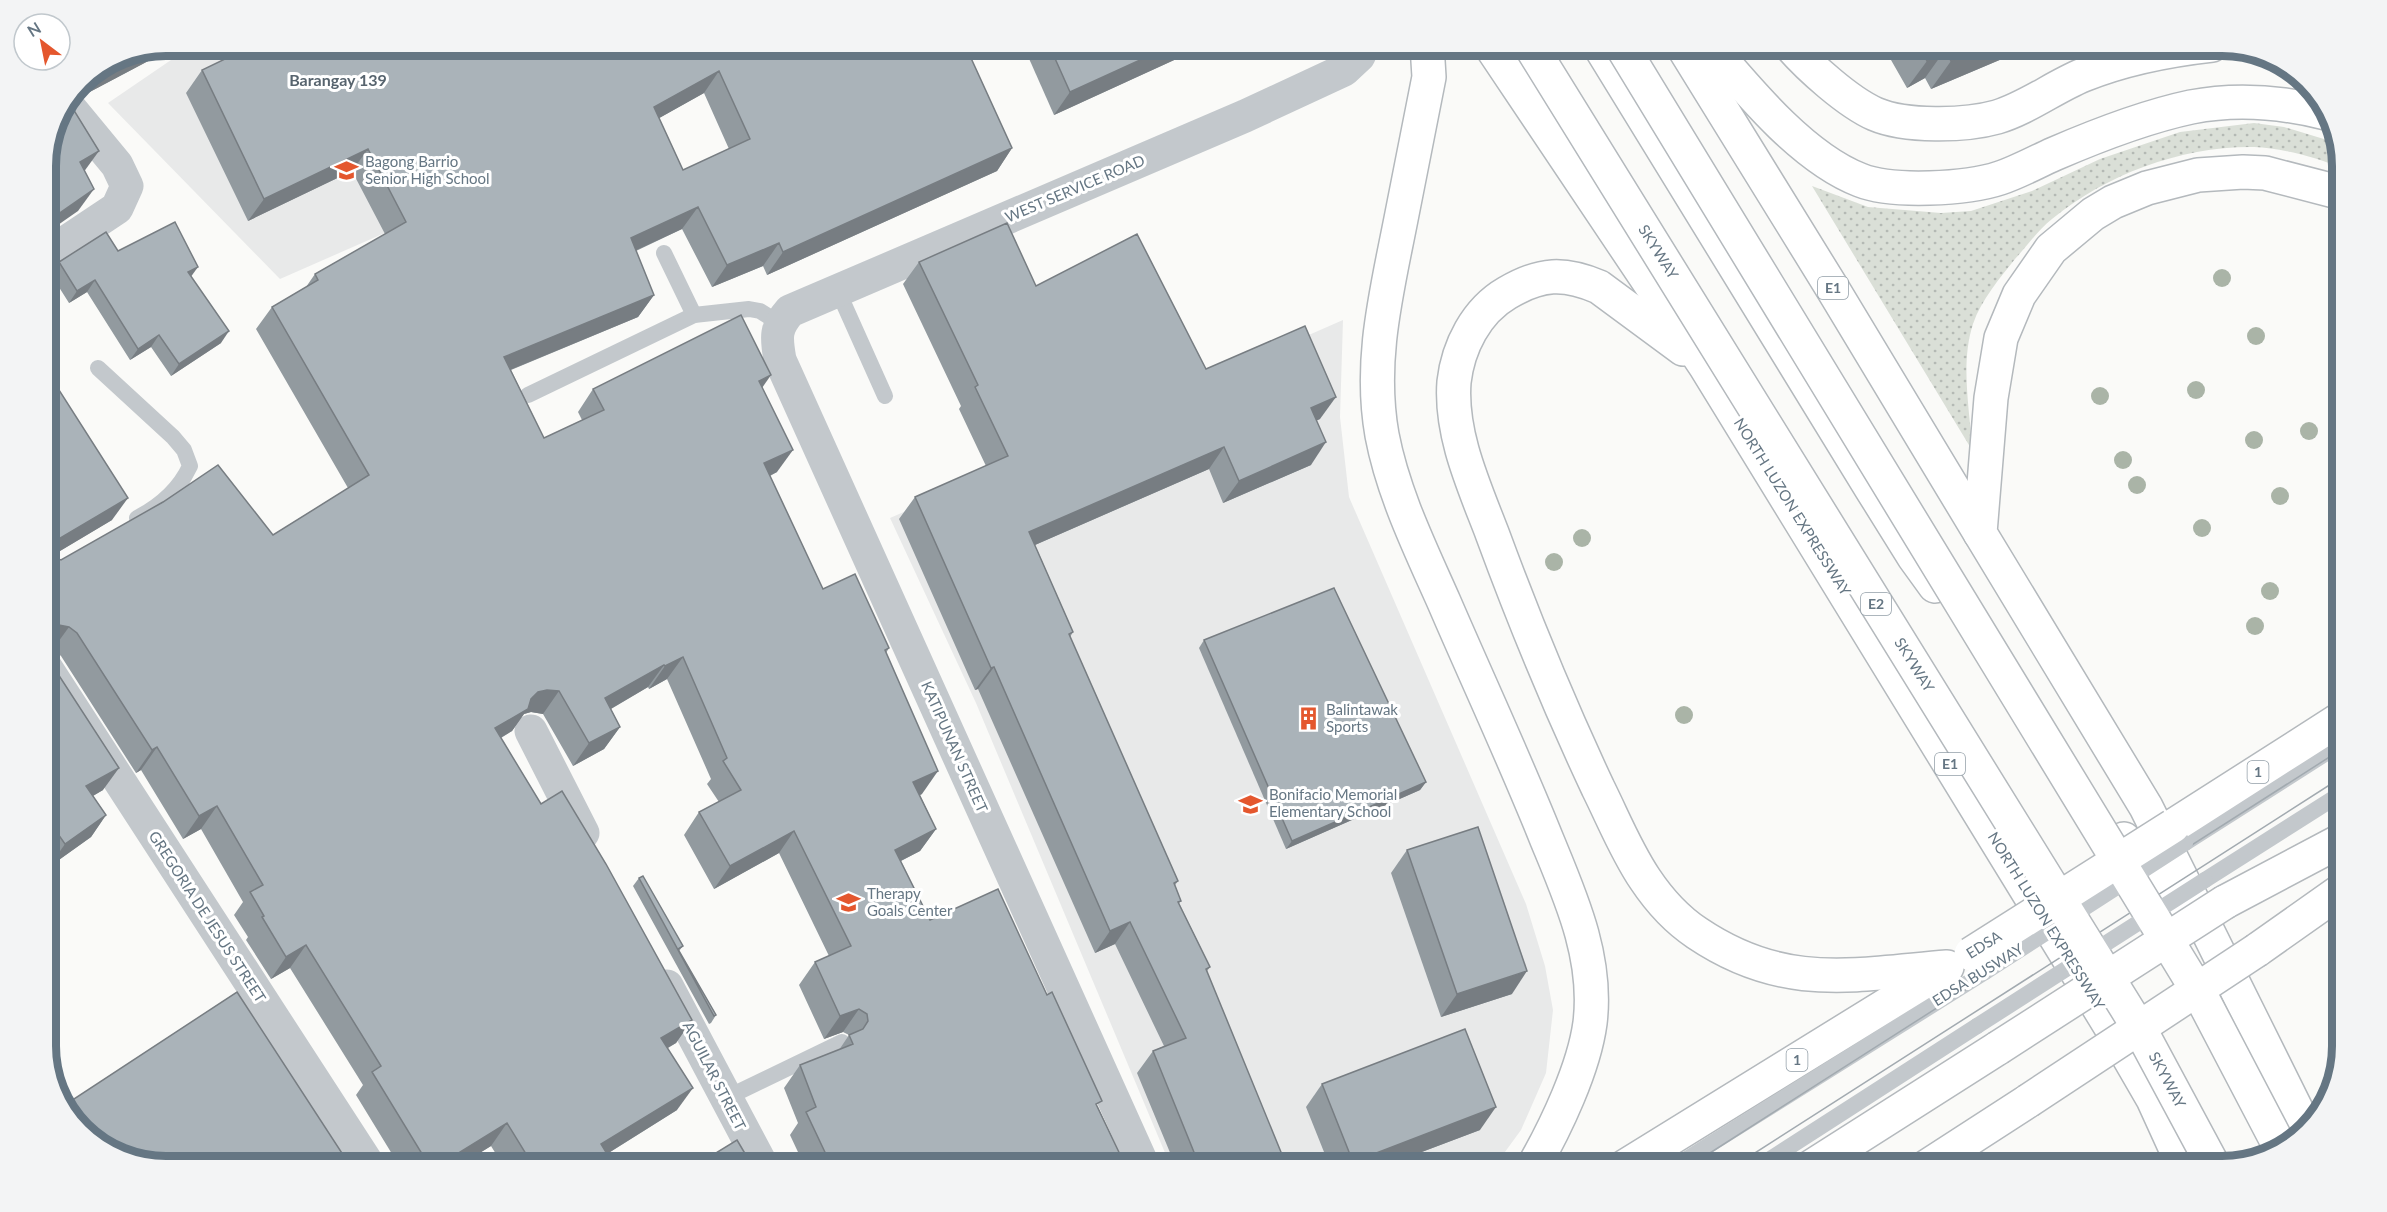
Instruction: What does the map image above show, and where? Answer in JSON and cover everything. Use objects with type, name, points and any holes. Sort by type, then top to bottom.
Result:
[{"type":"main road","points":[[1428,56],[1429,77],[1378,339],[1376,392],[1383,437],[1394,479],[1422,554],[1572,900],[1588,954],[1591,984],[1590,1022],[1583,1055],[1549,1140],[1540,1156]]},
{"type":"main road","name":"NORTH LUZON EXPRESSWAY","points":[[1497,56],[1706,367],[2120,1042],[2153,1100],[2179,1156]]},
{"type":"main road","name":"SKYWAY","points":[[1537,56],[2142,1033],[2208,1156]]},
{"type":"main road","points":[[1606,56],[1914,556],[2236,989]]},
{"type":"main road","points":[[1628,56],[2202,998],[2277,1141]]},
{"type":"main road","name":"E1","points":[[1689,56],[1834,291],[2146,807],[2302,1121]]},
{"type":"main road","points":[[1719,56],[1741,82],[1814,153],[1861,181],[1892,188],[1946,187],[1999,179],[2103,133],[2192,107],[2258,101],[2317,111]]},
{"type":"main road","points":[[1801,56],[1812,68],[1853,100],[1875,114],[1898,121],[1942,123],[1972,122],[1998,116],[2082,76],[2141,56]]},
{"type":"main road","points":[[1980,533],[1991,398],[2001,339],[2019,295],[2051,249],[2093,214],[2113,202],[2147,188],[2198,175],[2265,173],[2331,190]]},
{"type":"main road","points":[[1706,367],[1599,287],[1569,277],[1555,276],[1536,279],[1518,287],[1490,305],[1470,331],[1458,359],[1454,383],[1456,420],[1460,438],[1474,484],[1515,596],[1569,726],[1644,879],[1672,914],[1698,934],[1771,969],[1794,974],[1827,976],[1968,964]]},
{"type":"main road","name":"EDSA","points":[[1643,1156],[1968,964],[2179,834],[2332,725]]},
{"type":"main road","points":[[1826,1156],[1987,1037],[2215,891],[2332,844]]},
{"type":"main road","points":[[1943,1156],[2257,950],[2332,897]]},
{"type":"street","name":"WEST SERVICE ROAD","points":[[779,323],[790,311],[1245,116],[1344,70],[1359,56]]},
{"type":"street","points":[[56,249],[117,208],[127,186],[117,165],[71,109]]},
{"type":"street","name":"KATIPUNAN STREET","points":[[779,323],[777,343],[780,360],[1139,1156]]},
{"type":"street","name":"GREGORIA DE JESUS STREET","points":[[56,683],[363,1156]]},
{"type":"street","points":[[531,731],[597,859]]},
{"type":"street","name":"AGUILAR STREET","points":[[653,962],[757,1156]]},
{"type":"lane","points":[[664,253],[694,315]]},
{"type":"lane","points":[[838,291],[885,396]]},
{"type":"lane","points":[[528,395],[694,315],[749,309],[760,311],[779,323]]},
{"type":"lane","points":[[98,368],[173,437],[184,450],[190,466],[183,483],[170,496],[125,525]]},
{"type":"lane","points":[[2179,834],[2332,748]]},
{"type":"lane","points":[[2215,891],[2332,801]]},
{"type":"lane","name":"EDSA BUSWAY","points":[[1690,1156],[1968,964]]},
{"type":"lane","points":[[1777,1156],[1987,1037]]},
{"type":"lane","points":[[726,1098],[842,1042]]},
{"type":"shaded area","name":"Bagong Barrio Senior High School","points":[[177,56],[488,56],[494,185],[280,279],[108,103]]},
{"type":"shaded area","points":[[2254,123],[2284,127],[2328,140],[2331,164],[2276,149],[2254,147],[2227,148],[2173,157],[2121,176],[2074,203],[2052,219],[2033,238],[1997,282],[1981,306],[1973,324],[1966,371],[1972,450],[1812,186],[1868,207],[1941,213],[1971,211],[2032,191],[2100,159],[2180,132]]},
{"type":"shaded area","name":"Bonifacio Memorial Elementary School","points":[[1343,320],[1340,417],[1349,497],[1526,904],[1545,966],[1553,1010],[1546,1073],[1521,1130],[1502,1156],[1166,1156],[976,703],[890,518]]},
{"type":"building","points":[[231,56],[970,56],[1012,148],[783,252],[779,243],[727,265],[698,207],[631,238],[654,295],[504,357],[544,438],[604,410],[593,389],[741,315],[771,375],[759,381],[793,450],[764,463],[823,589],[855,574],[889,648],[885,650],[938,771],[913,782],[936,829],[895,850],[930,920],[998,889],[1047,995],[1052,992],[1102,1101],[1096,1104],[1121,1156],[827,1156],[806,1112],[816,1107],[800,1065],[853,1044],[849,1035],[863,1029],[868,1021],[867,1014],[859,1009],[840,1016],[815,962],[851,946],[794,831],[730,866],[699,812],[741,790],[723,761],[727,758],[683,657],[605,698],[620,727],[589,743],[559,691],[538,692],[531,699],[528,709],[495,728],[541,804],[562,791],[606,864],[692,1020],[661,1038],[693,1088],[601,1144],[608,1156],[527,1156],[507,1123],[454,1156],[423,1156],[372,1072],[381,1066],[306,945],[286,957],[262,917],[264,916],[250,892],[263,885],[217,806],[199,816],[157,747],[152,750],[77,633],[69,627],[56,626],[56,558],[61,560],[163,502],[218,465],[273,535],[369,475],[272,307],[318,280],[315,274],[406,222],[368,149],[264,199],[202,70]],"holes":[[[719,71],[750,139],[683,170],[654,107]]]},
{"type":"building","points":[[1054,56],[1149,56],[1070,92]]},
{"type":"building","points":[[1924,56],[1935,56],[1927,61]]},
{"type":"building","points":[[1948,56],[1963,56],[1951,61]]},
{"type":"building","points":[[72,107],[99,151],[80,162],[94,189],[56,215],[56,151],[61,130]]},
{"type":"building","points":[[175,222],[198,267],[188,272],[229,331],[179,364],[159,335],[138,349],[95,280],[77,291],[59,262],[106,232],[118,251]]},
{"type":"building","points":[[1007,223],[1036,286],[1137,234],[1206,369],[1305,326],[1336,397],[1311,408],[1326,442],[1239,481],[1224,447],[1029,532],[1073,632],[1069,634],[1178,881],[1174,883],[1181,901],[1178,902],[1210,967],[1206,969],[1283,1156],[1196,1156],[1153,1051],[1186,1038],[1130,922],[1110,931],[994,667],[991,668],[915,497],[1008,456],[975,387],[978,385],[919,262]]},
{"type":"building","points":[[56,385],[128,498],[56,540]]},
{"type":"building","name":"Balintawak Sports","points":[[1334,588],[1426,782],[1292,841],[1204,640]]},
{"type":"building","points":[[56,671],[119,768],[86,786],[106,815],[65,844],[56,831]]},
{"type":"building","points":[[1478,827],[1527,971],[1457,994],[1407,850]]},
{"type":"building","points":[[643,876],[683,946],[678,949],[716,1015],[714,1016],[639,878]]},
{"type":"building","points":[[237,992],[344,1156],[151,1156],[123,1148],[104,1138],[83,1119],[70,1101]]},
{"type":"building","points":[[1465,1029],[1496,1107],[1369,1156],[1351,1156],[1322,1084]]},
{"type":"building","points":[[737,1140],[746,1156],[711,1156]]},
{"type":"tram line","points":[[1705,1156],[2332,756]]},
{"type":"tram line","points":[[1750,1156],[2332,784]]},
{"type":"place","name":"Bagong Barrio Senior High School","points":[[347,171]]},
{"type":"place","name":"Balintawak Sports","points":[[1308,719]]},
{"type":"place","name":"Bonifacio Memorial Elementary School","points":[[1251,804]]},
{"type":"place","name":"Therapy Goals Center","points":[[849,903]]},
{"type":"district","name":"Barangay 139","points":[[338,80]]}]
